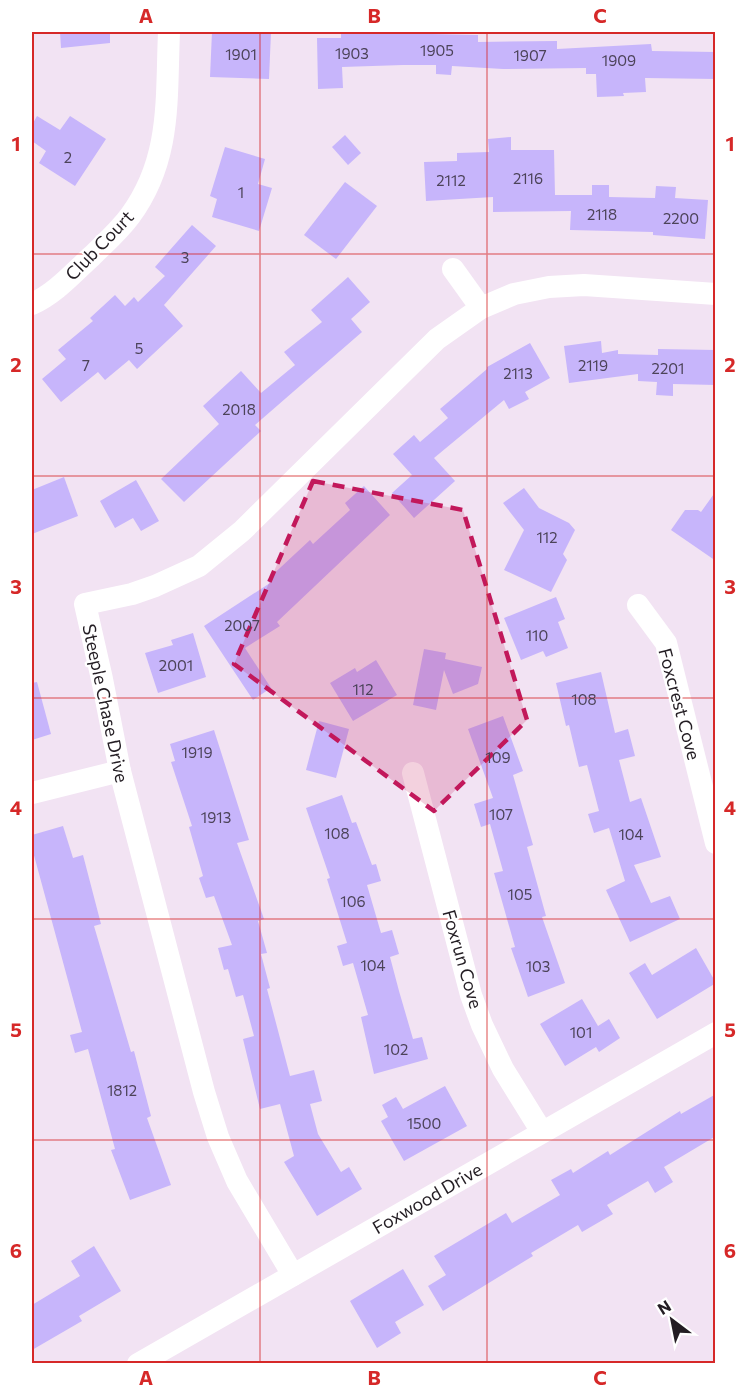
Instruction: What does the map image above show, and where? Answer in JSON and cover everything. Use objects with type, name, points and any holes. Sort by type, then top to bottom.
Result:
[{"type":"street","name":"Club Court","points":[[32,304],[49,296],[115,234],[129,218],[147,190],[159,160],[165,128],[169,32]]},
{"type":"street","points":[[453,269],[481,308]]},
{"type":"street","name":"Steeple Chase Drive","points":[[293,1275],[237,1181],[218,1137],[204,1092],[120,771],[85,604],[132,594],[199,566],[242,531],[437,339],[481,308],[514,294],[549,287],[584,285],[716,294]]},
{"type":"street","name":"Foxcrest Cove","points":[[638,606],[666,643],[716,843]]},
{"type":"street","points":[[32,793],[120,771]]},
{"type":"street","name":"Foxrun Cove","points":[[413,773],[471,995],[482,1025],[503,1069],[542,1132]]},
{"type":"street","name":"Foxwood Drive","points":[[138,1364],[716,1033]]},
{"type":"highlighted area","points":[[313,481],[463,510],[527,720],[434,811],[234,664]]},
{"type":"building","points":[[60,32],[110,32],[110,43],[61,48]]},
{"type":"building","points":[[212,32],[271,32],[269,79],[210,77]]},
{"type":"building","points":[[341,32],[478,35],[478,42],[557,41],[557,49],[651,44],[652,51],[716,52],[716,79],[645,78],[646,92],[597,97],[596,74],[586,74],[586,68],[503,69],[452,66],[451,75],[436,74],[436,65],[403,65],[342,67],[343,88],[318,89],[317,38],[341,38]]},
{"type":"building","points":[[37,116],[60,130],[70,116],[106,139],[75,186],[39,163],[46,151],[32,141],[32,125]]},
{"type":"building","points":[[345,135],[361,153],[348,165],[332,147]]},
{"type":"building","points":[[511,137],[511,150],[554,150],[555,195],[592,195],[592,185],[609,185],[609,197],[655,198],[656,186],[676,187],[675,198],[708,200],[705,239],[653,235],[653,232],[570,230],[571,211],[493,212],[493,197],[426,201],[424,162],[457,161],[457,153],[489,152],[488,139]]},
{"type":"building","points":[[225,147],[265,159],[258,184],[272,188],[259,231],[212,217],[217,199],[210,196]]},
{"type":"building","points":[[345,182],[377,206],[336,259],[304,235]]},
{"type":"building","points":[[192,225],[216,246],[164,305],[183,326],[137,369],[129,360],[105,380],[98,372],[61,402],[42,379],[66,359],[58,350],[93,321],[90,318],[115,295],[125,306],[134,297],[138,302],[165,276],[155,267]]},
{"type":"building","points":[[348,277],[370,302],[351,319],[362,332],[255,425],[261,431],[184,502],[161,479],[219,424],[203,406],[241,371],[261,393],[295,365],[284,352],[322,322],[311,310]]},
{"type":"building","points":[[601,341],[602,353],[618,350],[618,354],[658,355],[658,349],[716,350],[716,385],[673,384],[673,396],[656,395],[657,382],[638,381],[638,374],[569,383],[564,346]]},
{"type":"building","points":[[530,343],[550,378],[525,392],[529,399],[509,409],[504,400],[434,458],[455,481],[414,518],[392,493],[412,475],[393,454],[414,435],[420,442],[448,418],[440,409],[487,367]]},
{"type":"building","points":[[64,477],[78,516],[32,534],[32,490]]},
{"type":"building","points":[[136,480],[159,521],[141,531],[133,518],[115,528],[100,501]]},
{"type":"building","points":[[364,486],[390,515],[277,622],[280,626],[245,648],[271,688],[253,700],[204,626],[270,583],[267,580],[310,540],[313,544],[350,510],[345,503]]},
{"type":"building","points":[[524,488],[539,508],[569,523],[575,530],[563,554],[567,560],[551,592],[504,570],[524,530],[503,503]]},
{"type":"building","points":[[716,491],[716,561],[671,530],[685,510],[701,512]]},
{"type":"building","points":[[556,597],[565,619],[558,622],[568,648],[546,657],[543,651],[521,660],[504,618]]},
{"type":"building","points":[[193,633],[206,677],[158,693],[145,653],[173,645],[171,640]]},
{"type":"building","points":[[424,649],[446,653],[445,659],[482,667],[478,684],[453,694],[444,670],[436,710],[413,705]]},
{"type":"building","points":[[376,660],[397,695],[353,721],[330,683],[355,668],[357,672]]},
{"type":"building","points":[[601,672],[615,733],[628,729],[635,756],[619,760],[630,802],[641,798],[661,857],[634,865],[651,903],[670,896],[680,919],[630,942],[606,890],[625,881],[609,828],[594,833],[588,814],[599,811],[587,765],[579,767],[556,683]]},
{"type":"building","points":[[37,682],[51,734],[32,740],[32,683]]},
{"type":"building","points":[[503,716],[523,771],[513,775],[533,845],[527,847],[546,916],[542,917],[565,983],[528,997],[511,948],[515,947],[494,873],[503,871],[490,824],[481,827],[474,804],[493,798],[468,729]]},
{"type":"building","points":[[319,721],[349,729],[336,778],[306,770]]},
{"type":"building","points":[[214,730],[249,840],[237,843],[264,919],[258,921],[267,953],[261,954],[270,988],[267,989],[290,1076],[314,1070],[322,1101],[310,1104],[318,1134],[341,1172],[349,1167],[362,1189],[317,1216],[284,1162],[294,1156],[280,1104],[260,1109],[243,1039],[254,1036],[243,995],[236,997],[228,969],[224,970],[218,948],[232,945],[214,896],[206,898],[199,878],[203,876],[189,827],[192,826],[171,762],[175,761],[170,744]]},
{"type":"building","points":[[342,795],[352,823],[356,822],[372,865],[376,864],[381,881],[367,885],[381,933],[392,930],[399,954],[390,957],[399,991],[413,1039],[422,1037],[428,1059],[374,1074],[361,1017],[368,1015],[353,963],[343,966],[337,946],[347,943],[327,879],[330,878],[306,808]]},
{"type":"building","points":[[63,826],[73,858],[83,855],[101,924],[94,926],[131,1052],[134,1051],[151,1116],[147,1118],[171,1185],[130,1200],[111,1150],[115,1149],[88,1049],[75,1053],[70,1035],[82,1032],[32,848],[32,835]]},
{"type":"building","points":[[696,948],[716,983],[657,1019],[629,973],[645,963],[652,975]]},
{"type":"building","points":[[582,999],[598,1026],[609,1019],[620,1038],[599,1052],[596,1047],[565,1066],[540,1024]]},
{"type":"building","points":[[445,1086],[467,1126],[404,1161],[381,1121],[388,1117],[382,1105],[396,1097],[403,1109]]},
{"type":"building","points":[[716,1094],[716,1136],[664,1167],[673,1182],[655,1193],[648,1181],[607,1205],[613,1214],[582,1232],[578,1225],[531,1253],[533,1256],[443,1311],[428,1286],[446,1275],[434,1256],[506,1213],[512,1223],[560,1195],[551,1180],[571,1169],[573,1173],[608,1151],[610,1155],[680,1111],[681,1114]]},
{"type":"building","points":[[94,1246],[121,1291],[79,1316],[82,1321],[32,1350],[32,1305],[80,1276],[71,1261]]},
{"type":"building","points":[[403,1269],[424,1305],[395,1322],[401,1333],[377,1348],[350,1301]]}]
